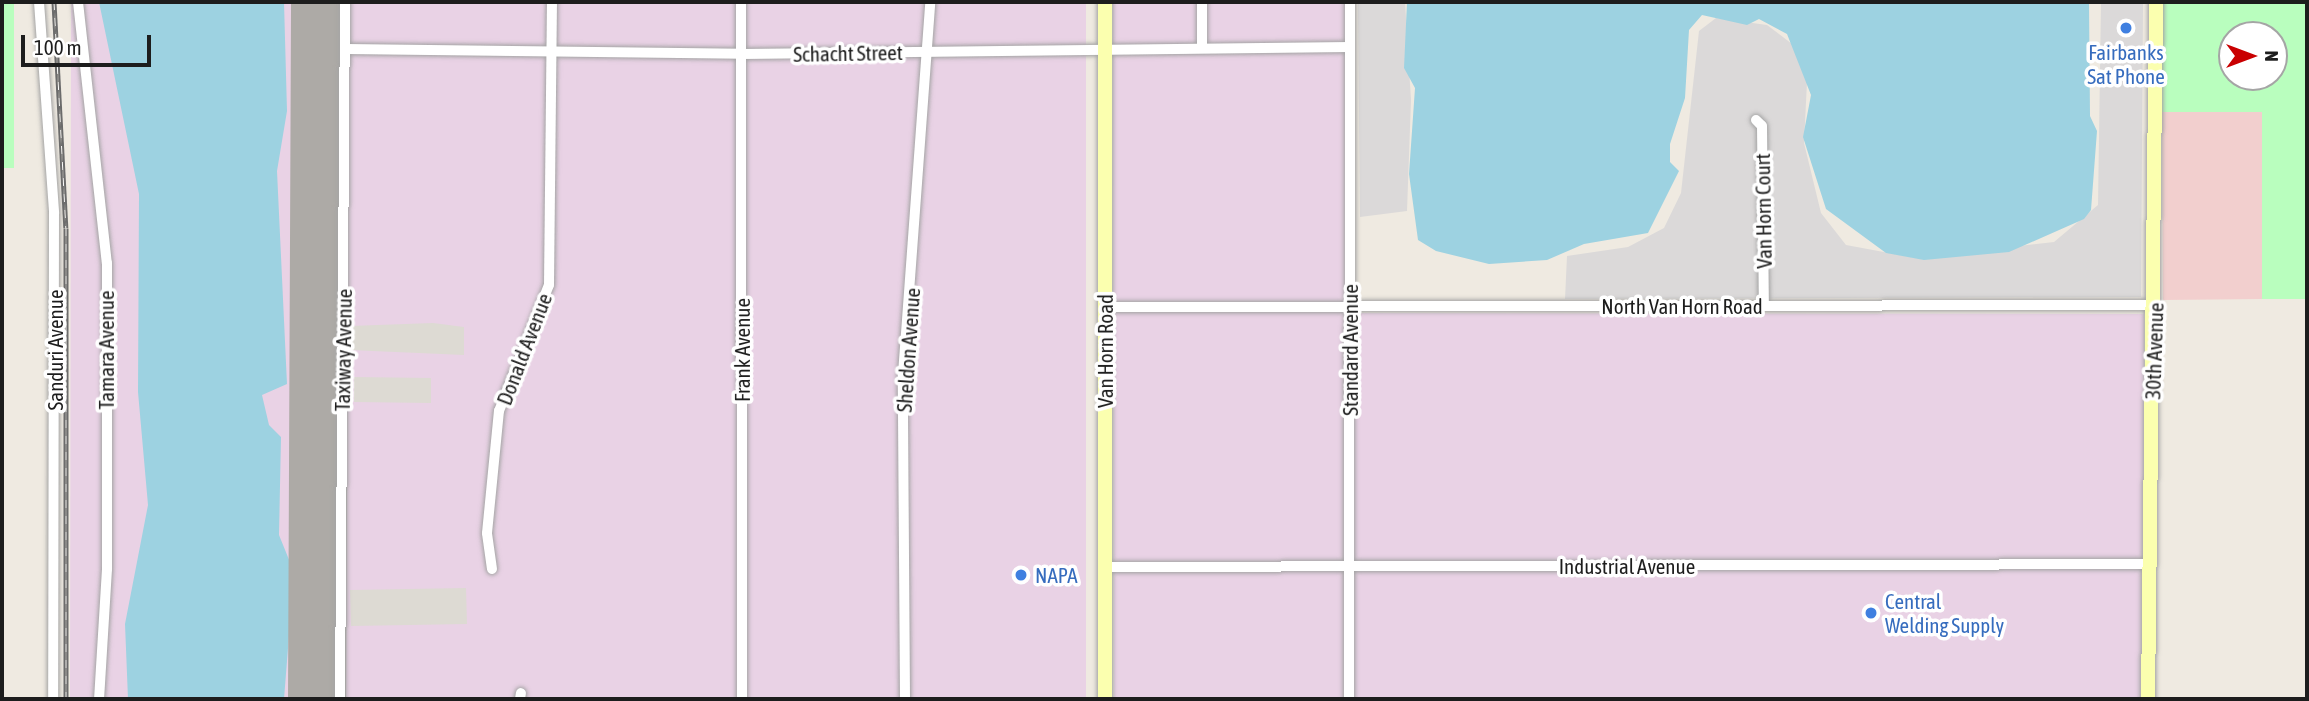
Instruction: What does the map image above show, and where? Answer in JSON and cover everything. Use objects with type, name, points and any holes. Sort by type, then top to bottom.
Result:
[{"type":"main road","name":"Van Horn Road","points":[[1105,2],[1105,699]]},
{"type":"main road","name":"30th Avenue","points":[[2148,699],[2148,564],[2156,305],[2156,2]]},
{"type":"street","name":"Sanduri Avenue","points":[[39,2],[54,227],[53,699]]},
{"type":"street","name":"Tamara Avenue","points":[[78,2],[107,262],[107,569],[99,699]]},
{"type":"street","name":"Taxiway Avenue","points":[[340,699],[345,2]]},
{"type":"street","name":"Donald Avenue","points":[[492,569],[487,533],[499,411],[549,285],[552,2]]},
{"type":"street","name":"Frank Avenue","points":[[741,2],[742,699]]},
{"type":"street","name":"Sheldon Avenue","points":[[905,699],[903,373],[930,52],[930,2]]},
{"type":"street","points":[[1202,2],[1202,46]]},
{"type":"street","name":"Standard Avenue","points":[[1349,699],[1350,2]]},
{"type":"street","name":"Schacht Street","points":[[346,49],[552,49],[741,54],[1105,47],[1350,47]]},
{"type":"street","name":"Van Horn Court","points":[[1756,120],[1762,127],[1764,305]]},
{"type":"street","name":"North Van Horn Road","points":[[1105,307],[1208,311],[1764,305],[2156,305]]},
{"type":"street","name":"Industrial Avenue","points":[[1106,568],[2148,564]]},
{"type":"shaded area","points":[[71,2],[1086,2],[1086,699],[70,699]]},
{"type":"shaded area","points":[[1113,2],[1346,2],[1346,313],[2144,314],[2145,699],[1114,699]]},
{"type":"shaded area","points":[[1358,2],[1405,2],[1411,100],[1407,211],[1360,217]]},
{"type":"shaded area","points":[[2101,2],[2143,2],[2141,297],[1565,299],[1567,256],[1628,247],[1664,228],[1681,193],[1699,31],[1716,18],[1767,25],[1796,47],[1807,82],[1804,143],[1821,213],[1846,245],[1916,258],[2054,242],[2098,205]]},
{"type":"shaded area","points":[[2162,112],[2263,112],[2262,299],[2163,300]]},
{"type":"shaded area","points":[[433,323],[464,327],[464,355],[350,350],[350,326]]},
{"type":"shaded area","points":[[354,377],[431,378],[431,403],[354,402]]},
{"type":"shaded area","points":[[466,588],[467,624],[351,626],[350,590]]},
{"type":"green space","points":[[2,2],[14,2],[14,168],[2,168]]},
{"type":"green space","points":[[2162,2],[2307,2],[2307,299],[2262,299],[2262,112],[2162,112]]},
{"type":"water","points":[[99,2],[284,2],[287,111],[277,171],[287,384],[262,395],[269,425],[281,437],[279,535],[294,572],[284,699],[128,699],[125,624],[148,505],[138,392],[139,194]]},
{"type":"water","points":[[1407,2],[2089,2],[2090,116],[2097,131],[2091,210],[2084,219],[2009,252],[1924,260],[1886,253],[1826,209],[1803,137],[1811,95],[1787,34],[1759,19],[1747,25],[1702,15],[1689,30],[1685,98],[1670,144],[1670,162],[1679,171],[1648,233],[1584,244],[1547,260],[1489,264],[1436,251],[1418,240],[1409,174],[1415,88],[1404,68]]},
{"type":"runway","points":[[317,699],[320,2]]},
{"type":"railway","points":[[54,2],[66,228],[66,699]]},
{"type":"place","name":"Fairbanks Sat Phone","points":[[2126,28]]},
{"type":"place","name":"NAPA","points":[[1021,575]]},
{"type":"place","name":"Central Welding Supply","points":[[1871,613]]}]
